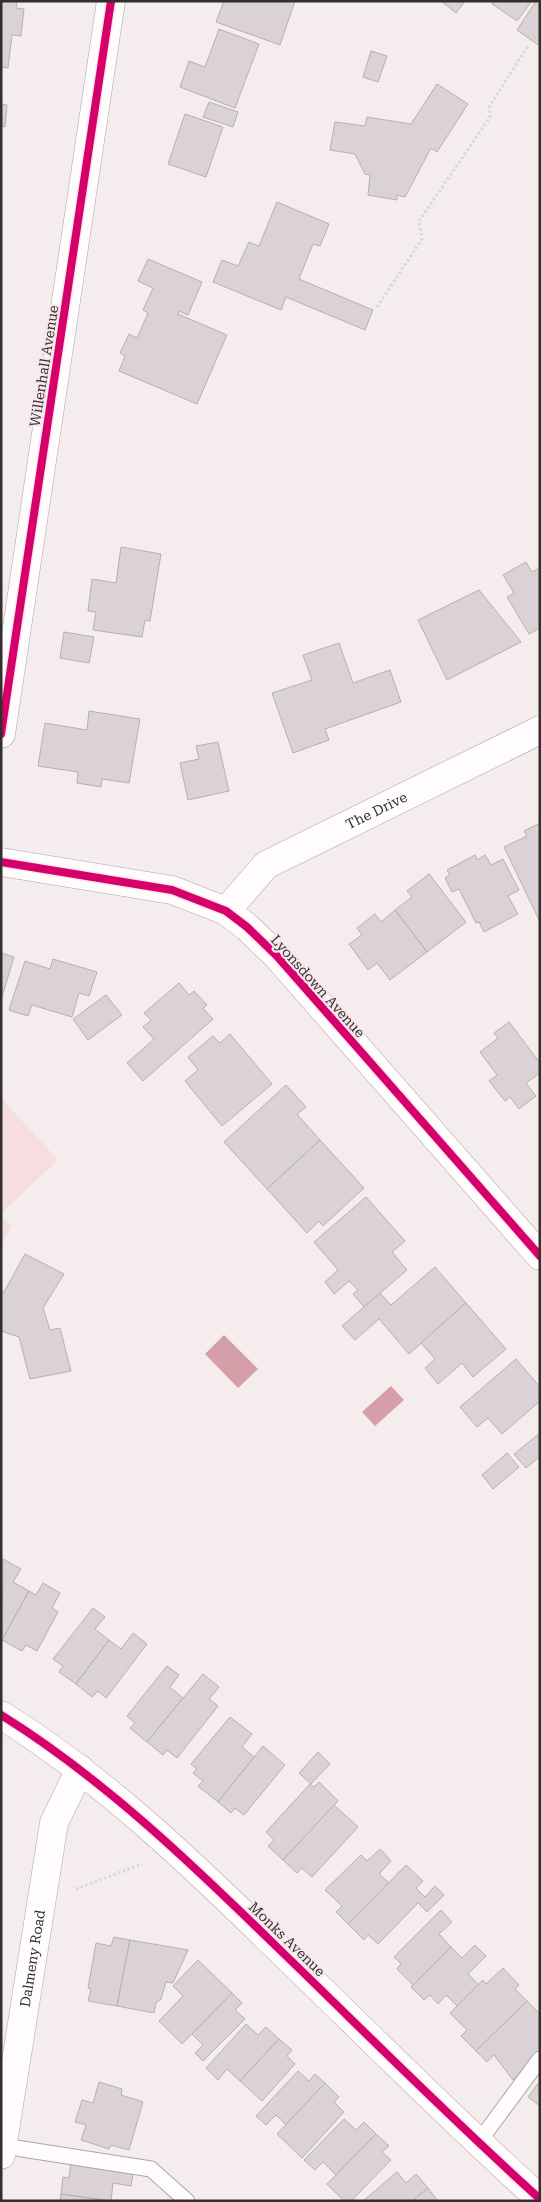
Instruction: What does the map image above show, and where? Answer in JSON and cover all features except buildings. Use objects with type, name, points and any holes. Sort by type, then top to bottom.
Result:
[{"type":"street","name":"Willenhall Avenue","points":[[1,734],[111,1]]},
{"type":"street","name":"The Drive","points":[[226,911],[266,865],[540,730]]},
{"type":"street","name":"Lyonsdown Avenue","points":[[1,862],[172,890],[226,911],[277,956],[540,1256]]},
{"type":"street","name":"Monks Avenue","points":[[1,1715],[80,1769],[178,1851],[478,2143],[540,2199]]},
{"type":"street","name":"Dalmeny Road","points":[[2,2150],[54,1823],[80,1769]]},
{"type":"lane","points":[[478,2143],[540,2059]]},
{"type":"lane","points":[[2,2150],[151,2169],[187,2201]]},
{"type":"path","points":[[377,307],[422,239],[419,222],[490,116],[489,108],[528,46]]},
{"type":"path","points":[[41,1902],[178,1851]]},
{"type":"shaded area","points":[[1,1098],[58,1160],[1,1213]]},
{"type":"shaded area","points":[[1,1217],[12,1226],[1,1245]]},
{"type":"shaded area","points":[[224,1335],[258,1369],[238,1388],[205,1354]]},
{"type":"shaded area","points":[[391,1386],[404,1400],[375,1426],[362,1412]]},
{"type":"cycle path","points":[[1,734],[111,1]]},
{"type":"cycle path","points":[[1,862],[172,890],[226,911],[247,927],[277,956],[540,1256]]},
{"type":"cycle path","points":[[1,1715],[76,1767],[180,1854],[440,2106],[540,2199]]}]
